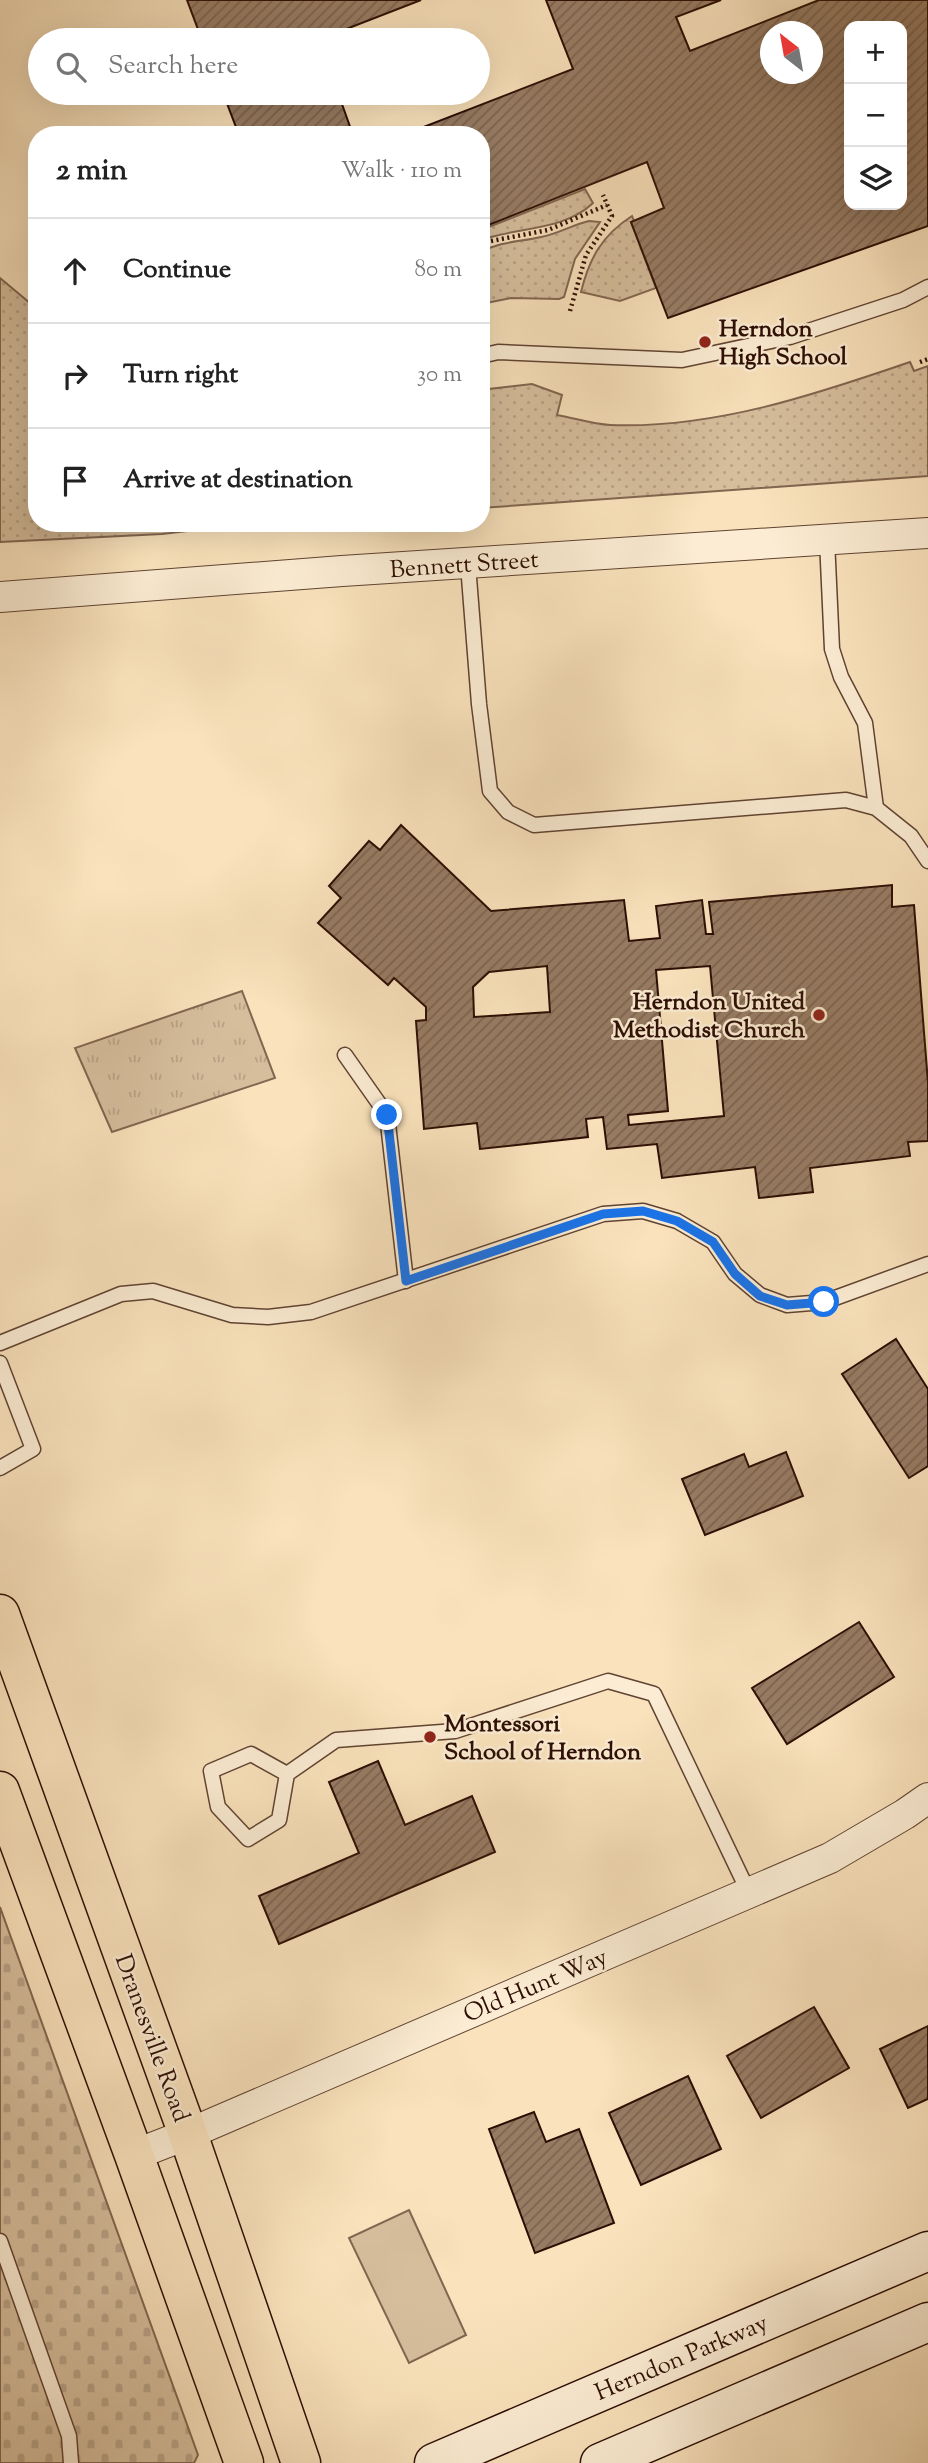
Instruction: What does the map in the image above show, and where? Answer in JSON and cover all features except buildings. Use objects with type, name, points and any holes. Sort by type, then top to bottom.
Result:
[{"type":"main road","name":"Dranesville Road","points":[[0,1614],[188,2134],[301,2463]]},
{"type":"main road","points":[[0,1791],[244,2463]]},
{"type":"main road","name":"Herndon Parkway","points":[[434,2463],[928,2251]]},
{"type":"main road","points":[[600,2463],[928,2322]]},
{"type":"street","name":"Bennett Street","points":[[0,597],[928,533]]},
{"type":"street","name":"Old Hunt Way","points":[[134,2155],[830,1858],[928,1798]]},
{"type":"lane","points":[[490,354],[498,352],[682,360],[790,337],[903,300],[928,287]]},
{"type":"lane","points":[[827,540],[832,649],[841,677],[864,723],[876,808]]},
{"type":"lane","points":[[468,565],[479,704],[490,791],[508,812],[534,825],[846,800],[876,808],[911,836],[928,861]]},
{"type":"lane","points":[[345,1055],[387,1115],[406,1281]]},
{"type":"lane","points":[[0,1343],[121,1294],[153,1291],[232,1315],[268,1317],[311,1312],[603,1214],[643,1211],[677,1221],[713,1242],[735,1274],[760,1296],[787,1305],[824,1302],[928,1264]]},
{"type":"lane","points":[[0,1363],[33,1449],[0,1468]]},
{"type":"lane","points":[[287,1774],[251,1754],[211,1771],[218,1807],[247,1839],[279,1820],[287,1774],[336,1740],[455,1731],[608,1681],[654,1694],[748,1893]]},
{"type":"lane","points":[[0,2241],[69,2436],[71,2463]]},
{"type":"path","points":[[570,311],[586,255],[612,216],[603,195]]},
{"type":"path","points":[[490,241],[548,230],[607,205]]},
{"type":"path","points":[[920,362],[928,359]]},
{"type":"green space","points":[[585,189],[593,203],[568,219],[554,224],[490,237],[490,226]]},
{"type":"green space","points":[[632,216],[634,221],[631,222],[656,288],[620,301],[581,292],[598,249],[612,231]]},
{"type":"green space","points":[[589,221],[600,222],[575,259],[564,297],[511,298],[490,302],[490,247],[547,236]]},
{"type":"green space","points":[[0,278],[28,301],[28,532],[179,532],[0,542]]},
{"type":"green space","points":[[910,362],[914,371],[928,366],[928,476],[490,507],[490,389],[532,384],[562,395],[557,415],[610,425],[649,425],[725,416],[837,386]]},
{"type":"green space","points":[[242,991],[275,1078],[112,1132],[75,1048]]},
{"type":"green space","points":[[0,1907],[198,2455],[194,2463],[0,2463]]},
{"type":"green space","points":[[409,2210],[466,2335],[409,2363],[349,2238]]},
{"type":"place","name":"Herndon High School","points":[[705,342]]},
{"type":"place","name":"Herndon United Methodist Church","points":[[819,1015]]},
{"type":"place","name":"Montessori School of Herndon","points":[[430,1737]]},
{"type":"route","points":[[387,1115],[406,1281],[603,1214],[643,1211],[677,1221],[713,1242],[735,1274],[760,1296],[787,1305],[824,1302]]}]
